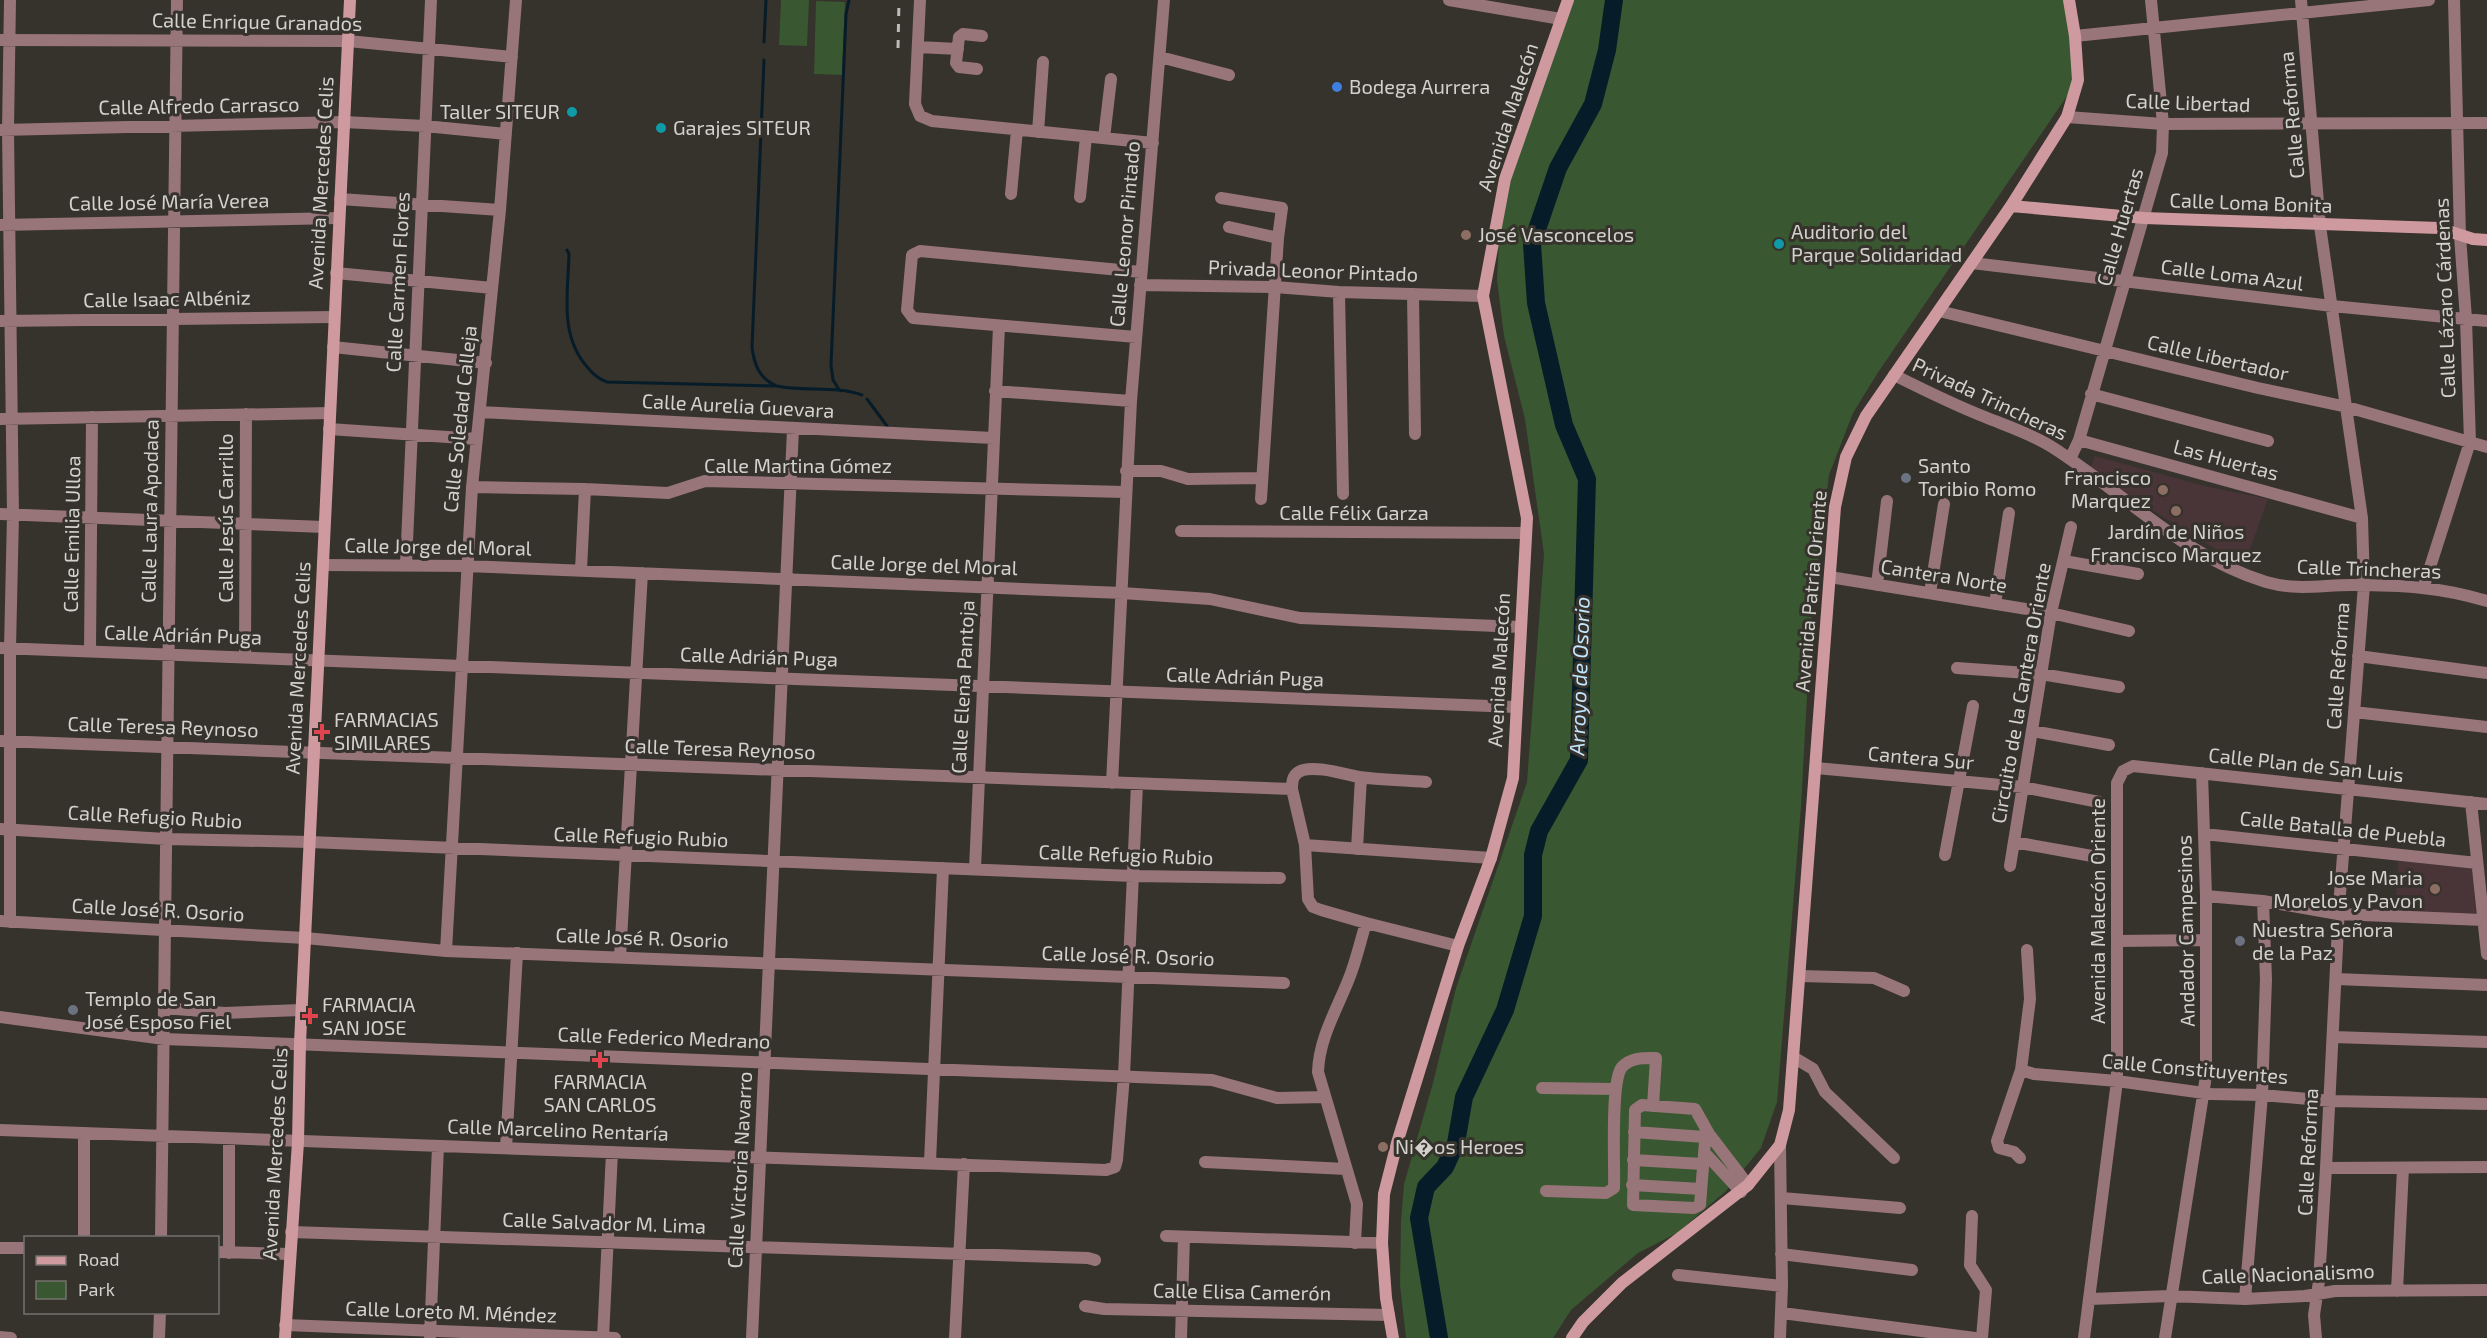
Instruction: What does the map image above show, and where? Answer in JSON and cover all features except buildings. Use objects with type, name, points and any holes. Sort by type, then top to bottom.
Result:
[{"type":"street","points":[[5,921],[5,648],[13,515],[6,419],[4,130],[4,40],[10,0]]},
{"type":"street","name":"Calle Laura Apodaca","points":[[161,1236],[177,0]]},
{"type":"street","name":"Avenida Mercedes Celis","points":[[285,1338],[298,1142],[304,938],[350,0]]},
{"type":"street","name":"Calle Carmen Flores","points":[[406,565],[431,0]]},
{"type":"street","name":"Calle Soledad Calleja","points":[[446,951],[472,487],[500,210],[516,0]]},
{"type":"street","points":[[920,0],[915,104],[920,116],[932,121],[1153,143]]},
{"type":"street","name":"Calle Leonor Pintado","points":[[1112,783],[1126,471],[1164,0]]},
{"type":"street","points":[[1449,0],[1562,19]]},
{"type":"street","name":"Avenida Malecón","points":[[1393,1338],[1382,1243],[1384,1194],[1458,946],[1491,858],[1513,778],[1527,518],[1483,296],[1505,178],[1568,0]]},
{"type":"street","name":"Avenida Patria Oriente","points":[[1780,1338],[1782,1198],[1780,1145],[1789,1110],[1835,507],[1846,458],[1866,416],[2011,206],[2067,117],[2078,80],[2075,36],[2069,0]]},
{"type":"street","name":"Calle Huertas","points":[[2070,459],[2079,440],[2162,153],[2163,124],[2151,0]]},
{"type":"street","name":"Calle Reforma","points":[[2301,0],[2320,226],[2362,518],[2364,585],[2338,914],[2331,1101],[2314,1315],[2316,1338]]},
{"type":"street","points":[[2075,36],[2303,14],[2356,4],[2429,0]]},
{"type":"street","name":"Calle Lázaro Cárdenas","points":[[2424,586],[2470,442],[2466,319],[2460,236],[2454,0]]},
{"type":"street","points":[[977,69],[959,67],[956,63],[959,37],[963,34],[982,36]]},
{"type":"street","name":"Calle Enrique Granados","points":[[4,40],[348,41],[512,57]]},
{"type":"street","points":[[918,47],[958,49]]},
{"type":"street","points":[[1160,57],[1229,75]]},
{"type":"street","points":[[1038,132],[1043,62]]},
{"type":"street","points":[[1104,138],[1111,79]]},
{"type":"street","name":"Calle Libertad","points":[[2067,117],[2163,124],[2487,123]]},
{"type":"street","name":"Calle Alfredo Carrasco","points":[[4,130],[344,122],[425,126],[506,134]]},
{"type":"street","points":[[1011,194],[1017,130]]},
{"type":"street","points":[[1080,197],[1086,137]]},
{"type":"street","points":[[1221,198],[1282,208],[1278,238],[1261,499]]},
{"type":"street","points":[[340,199],[500,210]]},
{"type":"street","name":"Calle Loma Bonita","points":[[2011,206],[2144,218],[2320,226],[2439,228],[2450,230],[2460,236],[2487,240]]},
{"type":"street","name":"Calle José María Verea","points":[[5,225],[339,218]]},
{"type":"street","points":[[1229,227],[1278,238]]},
{"type":"street","points":[[1136,337],[913,318],[907,310],[912,255],[920,251],[1141,272]]},
{"type":"street","name":"Calle Loma Azul","points":[[1972,264],[2332,306],[2487,321]]},
{"type":"street","points":[[336,273],[492,288]]},
{"type":"street","name":"Privada Leonor Pintado","points":[[1140,285],[1275,287],[1339,292],[1483,296]]},
{"type":"street","points":[[1339,292],[1343,494]]},
{"type":"street","points":[[1413,294],[1415,434]]},
{"type":"street","name":"Calle Libertador","points":[[1939,311],[2347,406],[2487,447]]},
{"type":"street","name":"Calle Isaac Albéniz","points":[[6,321],[334,317]]},
{"type":"street","name":"Calle Elena Pantoja","points":[[975,869],[999,326]]},
{"type":"street","points":[[333,347],[486,363]]},
{"type":"street","name":"Privada Trincheras","points":[[1894,375],[1942,399],[2032,437],[2070,459]]},
{"type":"street","points":[[995,391],[1131,401]]},
{"type":"street","points":[[2091,394],[2268,441]]},
{"type":"street","name":"Calle Aurelia Guevara","points":[[480,412],[993,438]]},
{"type":"street","points":[[6,419],[330,413]]},
{"type":"street","name":"Calle Jesús Carrillo","points":[[245,657],[246,414]]},
{"type":"street","name":"Calle Emilia Ulloa","points":[[90,651],[93,417]]},
{"type":"street","points":[[329,429],[477,440]]},
{"type":"street","name":"Calle Victoria Navarro","points":[[752,1338],[793,429]]},
{"type":"street","name":"Las Huertas","points":[[2079,440],[2362,518]]},
{"type":"street","name":"Calle Trincheras","points":[[2070,459],[2171,535],[2234,570],[2266,582],[2295,587],[2424,586],[2487,601]]},
{"type":"street","points":[[1126,471],[1161,471],[1188,479],[1262,478]]},
{"type":"street","name":"Calle Martina Gómez","points":[[472,487],[668,493],[705,481],[1125,492]]},
{"type":"street","points":[[581,570],[585,489]]},
{"type":"street","points":[[1877,585],[1887,501]]},
{"type":"street","points":[[1930,594],[1944,504]]},
{"type":"street","points":[[1995,604],[2009,513]]},
{"type":"street","name":"Calle Jorge del Moral","points":[[0,514],[324,527]]},
{"type":"street","name":"Circuito de la Cantera Oriente","points":[[2010,866],[2051,613],[2071,528]]},
{"type":"street","name":"Calle Félix Garza","points":[[1181,531],[1526,533]]},
{"type":"street","points":[[2064,561],[2138,574]]},
{"type":"street","name":"Calle Jorge del Moral","points":[[323,564],[581,570],[1122,593],[1210,599],[1300,618],[1521,627]]},
{"type":"street","points":[[620,957],[642,573]]},
{"type":"street","name":"Cantera Norte","points":[[1830,578],[2051,613],[2129,632]]},
{"type":"street","name":"Calle Adrián Puga","points":[[5,648],[462,664],[1516,707]]},
{"type":"street","points":[[2358,656],[2487,673]]},
{"type":"street","points":[[1957,668],[2041,674],[2119,687]]},
{"type":"street","points":[[1946,855],[1973,706]]},
{"type":"street","points":[[2354,712],[2487,727]]},
{"type":"street","points":[[2032,731],[2109,745]]},
{"type":"street","name":"Calle Teresa Reynoso","points":[[5,741],[1292,789]]},
{"type":"street","name":"Calle Plan de San Luis","points":[[2123,771],[2133,766],[2487,804]]},
{"type":"street","name":"Cantera Sur","points":[[1816,768],[2023,787],[2099,802]]},
{"type":"street","points":[[1426,782],[1301,770],[1292,779],[1292,789],[1305,845],[1308,899],[1313,907],[1458,946]]},
{"type":"street","name":"Avenida Malecón Oriente","points":[[2084,1338],[2117,1081],[2117,783],[2123,771]]},
{"type":"street","name":"Andador Campesinos","points":[[2165,1338],[2206,1076],[2206,896],[2202,773]]},
{"type":"street","points":[[1357,849],[1361,777]]},
{"type":"street","points":[[1124,1076],[1137,784]]},
{"type":"street","points":[[2471,802],[2487,954]]},
{"type":"street","name":"Calle Refugio Rubio","points":[[5,829],[166,839],[310,842],[1133,876],[1280,878]]},
{"type":"street","name":"Calle Batalla de Puebla","points":[[2204,834],[2477,862]]},
{"type":"street","points":[[2014,842],[2092,856]]},
{"type":"street","points":[[1305,845],[1491,858]]},
{"type":"street","points":[[930,1162],[943,868]]},
{"type":"street","points":[[2206,896],[2263,901],[2338,914],[2483,920]]},
{"type":"street","points":[[2245,1299],[2262,1095],[2266,979],[2263,901]]},
{"type":"street","name":"Calle José R. Osorio","points":[[5,921],[304,938],[446,951],[1284,982]]},
{"type":"street","points":[[1355,1243],[1357,1204],[1318,1072],[1319,1056],[1333,1013],[1348,980],[1366,923]]},
{"type":"street","points":[[2118,941],[2206,940]]},
{"type":"street","points":[[2020,1158],[2014,1152],[1999,1148],[1997,1141],[2021,1070],[2030,999],[2027,950]]},
{"type":"street","points":[[506,1148],[517,953]]},
{"type":"street","points":[[1800,976],[1874,978],[1904,991]]},
{"type":"street","points":[[2336,979],[2487,985]]},
{"type":"street","points":[[165,1008],[225,1013],[301,1010]]},
{"type":"street","name":"Calle Federico Medrano","points":[[0,1017],[164,1039],[1212,1080],[1277,1098],[1324,1096]]},
{"type":"street","points":[[2333,1037],[2487,1042]]},
{"type":"street","points":[[1546,1191],[1606,1193],[1614,1188],[1617,1076],[1623,1066],[1638,1058],[1656,1058],[1653,1106]]},
{"type":"street","points":[[1793,1058],[1813,1069],[1825,1092],[1894,1158]]},
{"type":"street","name":"Calle Constituyentes","points":[[2021,1070],[2034,1074],[2117,1081],[2203,1093],[2331,1101],[2487,1104]]},
{"type":"street","name":"Calle Marcelino Rentaría","points":[[0,1130],[1106,1170],[1114,1167],[1117,1160],[1124,1076]]},
{"type":"street","points":[[1542,1088],[1615,1089]]},
{"type":"street","points":[[1706,1133],[1700,1205],[1694,1208],[1637,1207],[1632,1202],[1635,1110],[1638,1106],[1695,1109],[1722,1163],[1744,1189]]},
{"type":"street","points":[[1634,1132],[1706,1133]]},
{"type":"street","points":[[84,1133],[84,1236]]},
{"type":"street","points":[[229,1139],[223,1252],[290,1254]]},
{"type":"street","name":"Avenida Patria Oriente","points":[[1572,1338],[1583,1322],[1622,1283],[1744,1189],[1780,1145]]},
{"type":"street","points":[[430,1334],[438,1146]]},
{"type":"street","points":[[603,1338],[612,1152]]},
{"type":"street","points":[[1633,1160],[1704,1158],[1722,1163]]},
{"type":"street","points":[[1205,1162],[1346,1168]]},
{"type":"street","points":[[955,1338],[964,1164]]},
{"type":"street","points":[[2326,1168],[2487,1167]]},
{"type":"street","points":[[2397,1291],[2403,1168]]},
{"type":"street","points":[[1632,1185],[1701,1189]]},
{"type":"street","points":[[1782,1198],[1900,1209]]},
{"type":"street","points":[[1972,1216],[1970,1265],[1986,1290],[1982,1338]]},
{"type":"street","name":"Calle Salvador M. Lima","points":[[291,1232],[1095,1260]]},
{"type":"street","points":[[1166,1236],[1382,1243]]},
{"type":"street","points":[[1181,1338],[1184,1237]]},
{"type":"street","points":[[0,1248],[24,1248]]},
{"type":"street","points":[[1781,1254],[1912,1270]]},
{"type":"street","points":[[1678,1275],[1782,1286]]},
{"type":"street","name":"Calle Nacionalismo","points":[[2090,1299],[2170,1296],[2245,1299],[2335,1291],[2487,1290]]},
{"type":"street","name":"Calle Elisa Camerón","points":[[1089,1307],[1389,1315]]},
{"type":"street","points":[[1782,1313],[1976,1338]]},
{"type":"street","points":[[159,1338],[160,1314]]},
{"type":"street","name":"Calle Loreto M. Méndez","points":[[285,1325],[356,1333],[615,1338]]},
{"type":"street","points":[[0,1337],[11,1338]]},
{"type":"shaded area","points":[[2095,456],[2205,486],[2268,499],[2245,564],[2192,536],[2090,469]]},
{"type":"shaded area","name":"Jose Maria Morelos y Pavon","points":[[2398,861],[2472,865],[2476,913],[2395,914]]},
{"type":"green space","points":[[781,0],[809,0],[807,46],[779,45]]},
{"type":"green space","points":[[1568,0],[2067,0],[2078,80],[1877,374],[1853,413],[1829,475],[1811,622],[1801,807],[1777,1102],[1761,1148],[1726,1191],[1677,1233],[1638,1253],[1571,1310],[1553,1338],[1406,1338],[1400,1285],[1404,1184],[1433,1083],[1456,988],[1527,782],[1544,554],[1525,419],[1504,336],[1497,280],[1501,199]]},
{"type":"green space","points":[[816,1],[845,2],[842,75],[814,74]]},
{"type":"waterway","points":[[764,42],[766,0]]},
{"type":"waterway","points":[[840,391],[833,380],[831,365],[846,14],[849,0]]},
{"type":"waterway","name":"Arroyo de Osorio","points":[[1439,1338],[1419,1218],[1426,1187],[1445,1167],[1456,1143],[1464,1097],[1505,1010],[1533,916],[1533,855],[1539,831],[1579,760],[1587,479],[1564,425],[1536,303],[1532,244],[1558,168],[1593,104],[1607,50],[1614,0]]},
{"type":"waterway","points":[[764,60],[752,347],[758,370],[765,379],[775,385]]},
{"type":"waterway","points":[[567,250],[569,254],[567,314],[573,342],[579,356],[592,372],[607,382],[777,386],[842,390],[862,395]]},
{"type":"waterway","points":[[867,399],[887,426]]},
{"type":"railway","points":[[898,48],[899,0]]},
{"type":"place","name":"Bodega Aurrera","points":[[1337,87]]},
{"type":"place","name":"Taller SITEUR","points":[[572,112]]},
{"type":"place","name":"Garajes SITEUR","points":[[661,128]]},
{"type":"place","name":"José Vasconcelos","points":[[1466,235]]},
{"type":"place","name":"Auditorio del Parque Solidaridad","points":[[1779,244]]},
{"type":"place","name":"Santo Toribio Romo","points":[[1906,478]]},
{"type":"place","name":"Francisco Marquez","points":[[2163,490]]},
{"type":"place","name":"Jardín de Niños Francisco Marquez","points":[[2176,511]]},
{"type":"place","name":"FARMACIAS SIMILARES","points":[[322,732]]},
{"type":"place","name":"Jose Maria Morelos y Pavon","points":[[2435,889]]},
{"type":"place","name":"Nuestra Señora de la Paz","points":[[2240,941]]},
{"type":"place","name":"Templo de San José Esposo Fiel","points":[[73,1010]]},
{"type":"place","name":"FARMACIA SAN JOSE","points":[[310,1016]]},
{"type":"place","name":"FARMACIA SAN CARLOS","points":[[600,1060]]},
{"type":"place","name":"Ni�os Heroes","points":[[1383,1147]]}]
